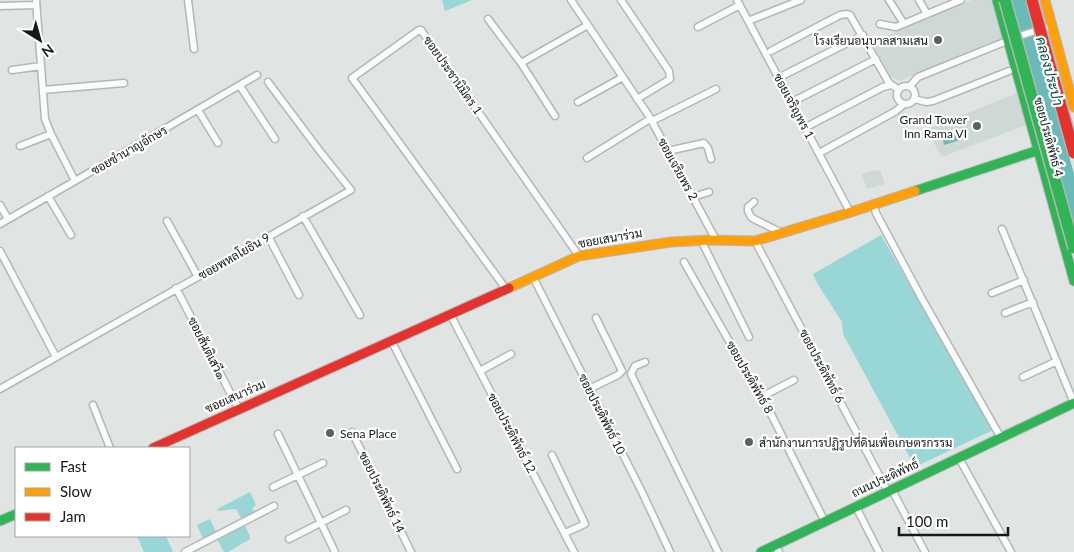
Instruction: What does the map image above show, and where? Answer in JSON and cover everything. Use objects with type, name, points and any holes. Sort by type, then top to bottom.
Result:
[{"type":"main road","name":"ซอยประดิพัทธ์ 4","points":[[997,0],[1013,38],[1038,150],[1074,281]]},
{"type":"main road","points":[[1005,0],[1074,248]]},
{"type":"main road","points":[[1032,0],[1074,153]]},
{"type":"main road","points":[[1045,0],[1074,107]]},
{"type":"main road","name":"ซอยเสนาร่วม","points":[[155,447],[579,256],[672,242],[701,240],[755,241],[1038,150]]},
{"type":"main road","name":"ถนนประดิพัทธ์","points":[[761,552],[777,548],[825,522],[1074,403]]},
{"type":"main road","points":[[0,521],[15,514]]},
{"type":"street","points":[[188,0],[194,49]]},
{"type":"street","name":"ซอยเจริยพร 2","points":[[571,0],[651,120],[716,240]]},
{"type":"street","points":[[620,0],[670,75],[670,79],[637,99]]},
{"type":"street","points":[[748,21],[802,0]]},
{"type":"street","points":[[889,0],[904,24]]},
{"type":"street","points":[[919,0],[927,14]]},
{"type":"street","points":[[880,24],[896,26],[904,24],[957,1]]},
{"type":"street","points":[[0,6],[36,3],[45,119],[75,182]]},
{"type":"street","points":[[698,27],[738,3]]},
{"type":"street","name":"ซอยเจริญพร 1","points":[[738,3],[850,212]]},
{"type":"street","points":[[770,51],[840,15],[847,14],[853,18],[891,85],[898,90]]},
{"type":"street","points":[[488,19],[521,63],[556,116]]},
{"type":"street","points":[[521,63],[588,26]]},
{"type":"street","points":[[898,90],[905,86],[910,86],[918,77],[1013,38],[1052,26]]},
{"type":"street","name":"ซอยประชานิมิตร 1","points":[[506,289],[352,78],[419,30],[421,30],[579,256]]},
{"type":"street","points":[[784,75],[862,35]]},
{"type":"street","points":[[796,100],[876,59]]},
{"type":"street","points":[[12,70],[41,66]]},
{"type":"street","points":[[914,99],[926,102],[933,101],[1008,71]]},
{"type":"street","name":"ซอยชำนาญอักษร","points":[[0,224],[257,75]]},
{"type":"street","points":[[578,102],[623,77]]},
{"type":"street","name":"ซอยพหลโยธิน 9","points":[[0,388],[351,190],[268,82]]},
{"type":"street","points":[[43,90],[124,83]]},
{"type":"street","points":[[810,125],[883,87],[891,85]]},
{"type":"street","points":[[240,86],[275,139]]},
{"type":"street","points":[[823,151],[896,111],[904,104],[910,103],[915,97],[915,91],[910,86]]},
{"type":"street","points":[[587,158],[651,120],[716,89]]},
{"type":"street","points":[[898,90],[898,98],[904,104]]},
{"type":"street","points":[[198,110],[218,143]]},
{"type":"street","points":[[20,146],[51,134]]},
{"type":"street","points":[[668,151],[704,143],[708,148],[711,159]]},
{"type":"street","points":[[693,197],[709,192]]},
{"type":"street","points":[[48,196],[71,235]]},
{"type":"street","points":[[754,202],[748,207],[751,217],[782,233]]},
{"type":"street","points":[[0,204],[8,219]]},
{"type":"street","points":[[873,204],[921,297],[1001,438]]},
{"type":"street","points":[[303,216],[360,315]]},
{"type":"street","points":[[167,221],[198,277]]},
{"type":"street","points":[[1002,228],[1074,403]]},
{"type":"street","points":[[268,236],[300,295]]},
{"type":"street","points":[[701,240],[749,337]]},
{"type":"street","name":"ซอยประดิพัทธ์ 6","points":[[755,241],[925,552]]},
{"type":"street","points":[[0,251],[2,262],[56,357]]},
{"type":"street","name":"ซอยประดิพัทธ์ 8","points":[[684,262],[772,416],[825,522]]},
{"type":"street","name":"ซอยประดิพัทธ์ 10","points":[[533,277],[642,492],[670,552]]},
{"type":"street","points":[[992,293],[1024,280]]},
{"type":"street","name":"ซอยสันติเสวี๑","points":[[176,288],[236,404],[240,408]]},
{"type":"street","points":[[1005,313],[1032,302]]},
{"type":"street","name":"ซอยประดิพัทธ์ 12","points":[[450,314],[574,552]]},
{"type":"street","points":[[589,389],[618,376],[622,371],[596,318]]},
{"type":"street","points":[[392,340],[457,469]]},
{"type":"street","points":[[480,371],[511,354]]},
{"type":"street","points":[[1023,377],[1057,360]]},
{"type":"street","points":[[645,362],[635,366],[631,374],[718,552]]},
{"type":"street","points":[[761,397],[794,380]]},
{"type":"street","points":[[93,405],[110,447]]},
{"type":"street","name":"ซอยประดิพัทธ์ 14","points":[[352,432],[411,552]]},
{"type":"street","points":[[278,434],[335,552]]},
{"type":"street","points":[[552,455],[585,524],[564,533]]},
{"type":"street","points":[[959,458],[1011,552]]},
{"type":"street","points":[[273,487],[323,463]]},
{"type":"street","points":[[185,552],[274,506]]},
{"type":"street","points":[[856,507],[879,552]]},
{"type":"street","points":[[289,539],[346,510]]},
{"type":"shaded area","points":[[442,0],[472,0],[445,11]]},
{"type":"shaded area","name":"โรงเรียนอนุบาลสามเสน","points":[[972,0],[993,0],[1003,37],[899,81],[890,76],[872,42]]},
{"type":"shaded area","points":[[1008,0],[1026,0],[1074,174],[1074,239]]},
{"type":"shaded area","points":[[1017,93],[1026,125],[942,157],[928,129]]},
{"type":"shaded area","points":[[963,129],[966,138],[944,145],[942,136]]},
{"type":"shaded area","points":[[880,170],[885,184],[867,189],[862,175],[866,172]]},
{"type":"shaded area","points":[[881,235],[993,430],[915,467],[843,334],[842,322],[813,274]]},
{"type":"shaded area","points":[[250,492],[256,505],[252,508],[255,513],[242,520],[236,509],[217,511],[219,508]]},
{"type":"shaded area","points":[[210,519],[216,532],[203,539],[197,525]]},
{"type":"shaded area","points":[[244,524],[250,539],[228,552],[224,552],[217,539]]},
{"type":"shaded area","points":[[137,537],[166,537],[173,552],[144,552]]},
{"type":"traffic: fast","points":[[997,0],[1074,281]]},
{"type":"traffic: fast","points":[[1005,0],[1074,248]]},
{"type":"traffic: fast","points":[[915,191],[1039,150]]},
{"type":"traffic: fast","points":[[761,552],[1074,403]]},
{"type":"traffic: fast","points":[[0,521],[15,514]]},
{"type":"traffic: slow","points":[[1045,0],[1074,107]]},
{"type":"traffic: slow","points":[[509,288],[579,256],[671,242],[710,240],[755,241],[915,191]]},
{"type":"traffic: jam","points":[[1032,0],[1074,153]]},
{"type":"traffic: jam","points":[[155,447],[509,288]]},
{"type":"place","name":"โรงเรียนอนุบาลสามเสน","points":[[938,40]]},
{"type":"place","name":"Grand Tower Inn Rama VI","points":[[977,126]]},
{"type":"place","name":"Sena Place","points":[[330,433]]},
{"type":"place","name":"สำนักงานการปฏิรูปที่ดินเพื่อเกษตรกรรม","points":[[749,442]]},
{"type":"water label","name":"คลองประปา","points":[[1050,71]]}]
